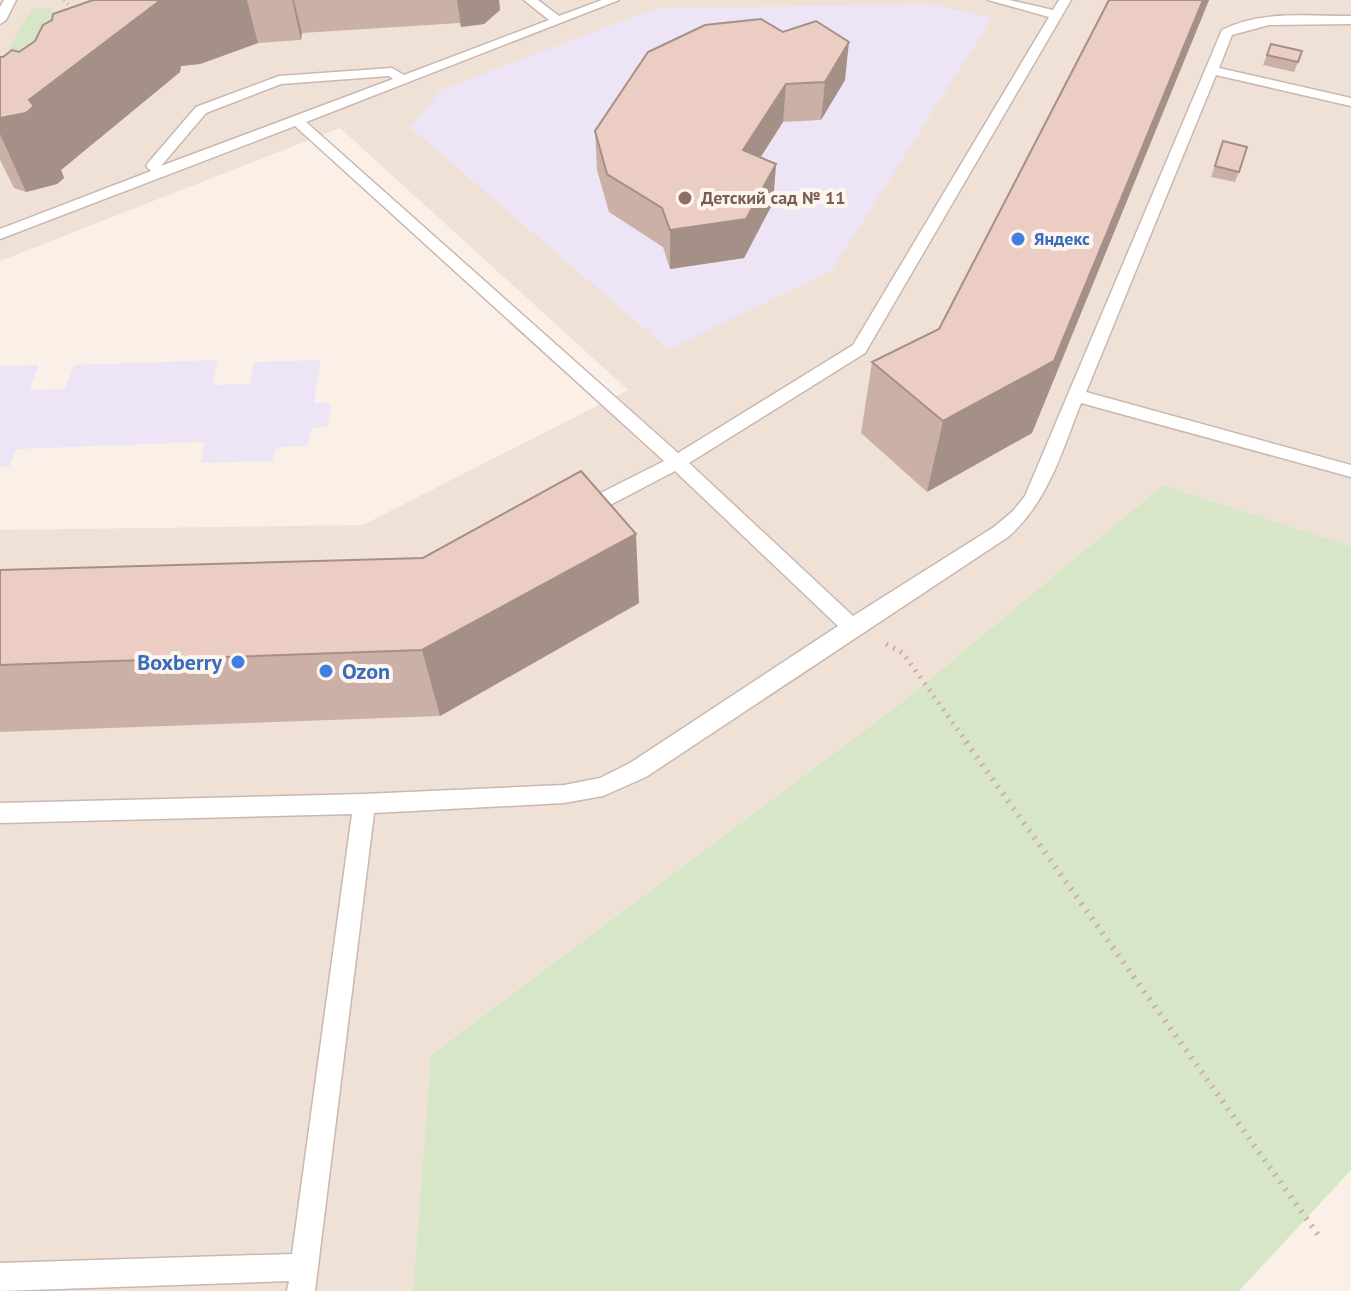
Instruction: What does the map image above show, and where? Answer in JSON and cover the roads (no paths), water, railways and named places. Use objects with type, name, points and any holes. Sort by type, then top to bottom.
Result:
[{"type":"lane","points":[[0,20],[10,0]]},
{"type":"lane","points":[[530,0],[558,21]]},
{"type":"lane","points":[[0,234],[613,0]]},
{"type":"lane","points":[[567,519],[677,462],[859,349],[1060,7],[994,0]]},
{"type":"lane","points":[[0,813],[364,804],[564,794],[603,787],[638,770],[1001,532],[1020,516],[1033,498],[1227,33],[1237,26],[1253,22],[1351,20]]},
{"type":"lane","points":[[1211,70],[1351,102]]},
{"type":"lane","points":[[161,173],[153,166],[201,110],[279,80],[392,72],[402,80]]},
{"type":"lane","points":[[297,121],[677,462],[852,627]]},
{"type":"lane","points":[[1075,395],[1351,471]]},
{"type":"lane","points":[[0,1277],[303,1279],[364,804]]},
{"type":"place","name":"Детский сад № 11","points":[[685,198]]},
{"type":"place","name":"Яндекс","points":[[1018,239]]},
{"type":"place","name":"Boxberry","points":[[238,662]]},
{"type":"place","name":"Ozon","points":[[326,671]]}]
